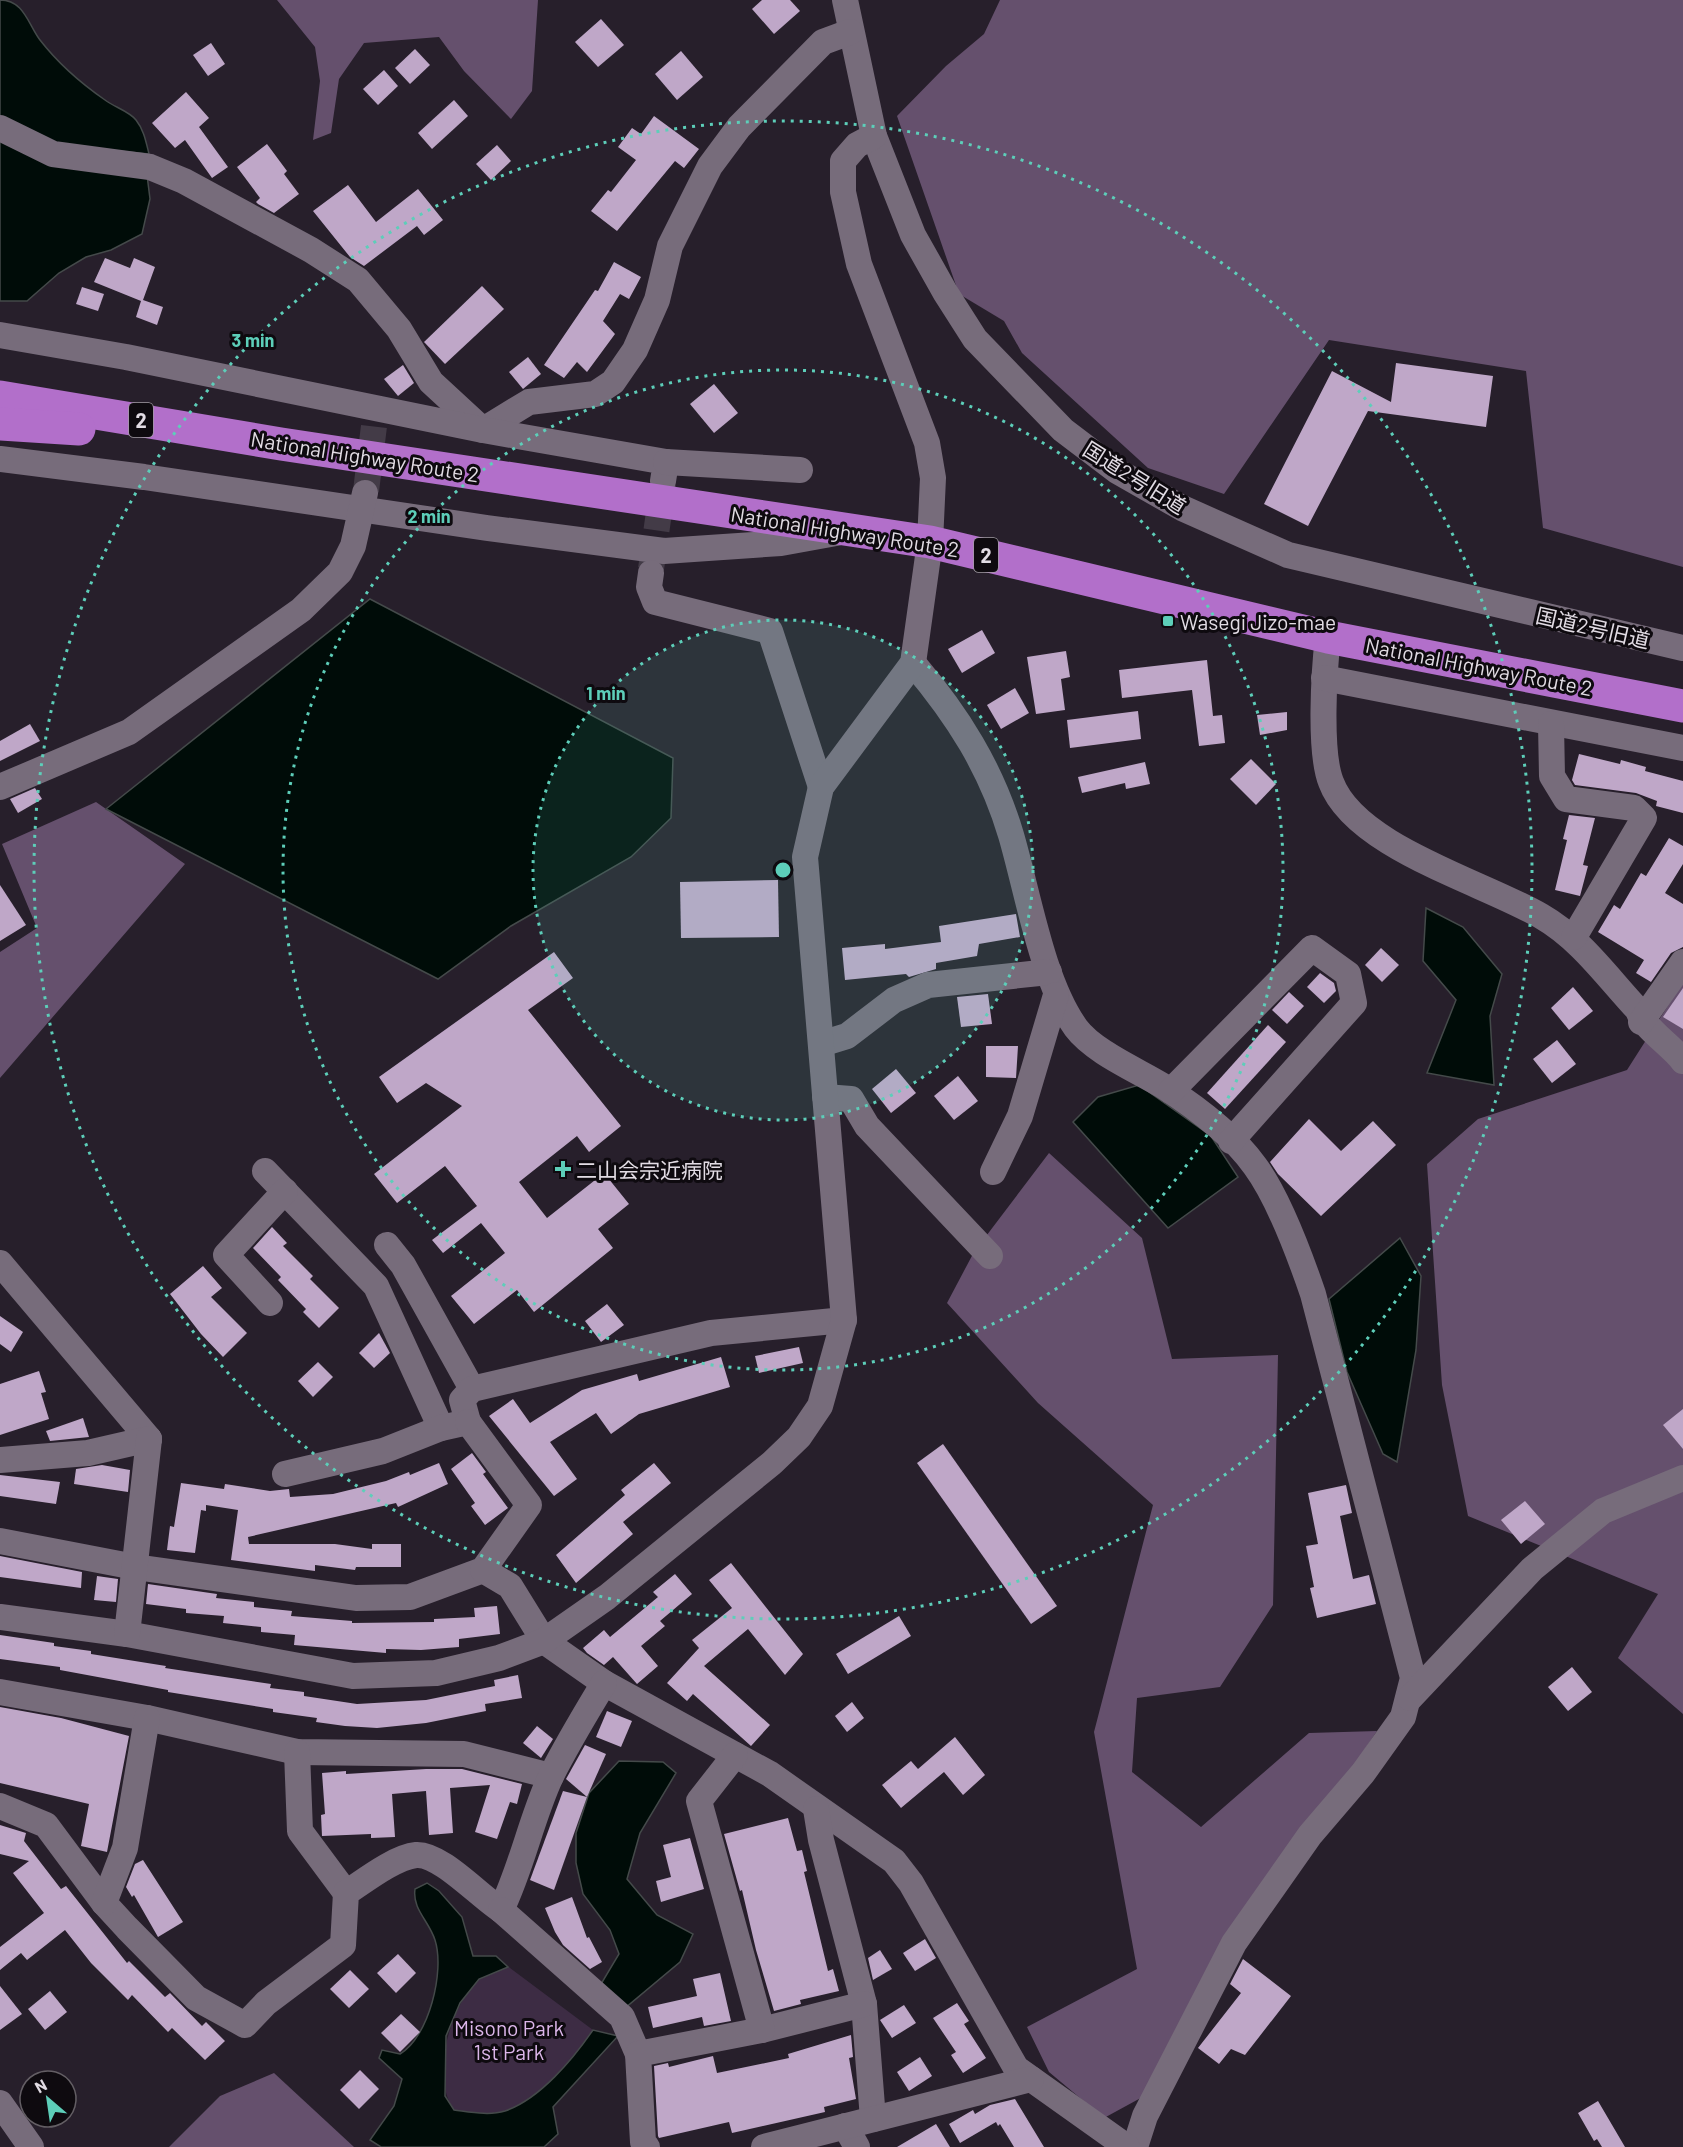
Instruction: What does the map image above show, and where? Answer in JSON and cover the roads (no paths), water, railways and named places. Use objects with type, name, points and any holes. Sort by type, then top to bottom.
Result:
[{"type":"highway","name":"National Highway Route 2","points":[[9,395],[281,444],[930,542],[1328,637],[1683,706]]},
{"type":"highway","points":[[0,424],[281,444]]},
{"type":"street","name":"国道2号旧道","points":[[844,0],[874,136],[913,235],[975,339],[1063,430],[1117,471],[1182,508],[1288,555],[1683,648]]},
{"type":"street","points":[[483,430],[529,402],[595,394],[613,382],[639,340],[657,300],[670,246],[710,166],[739,127],[823,42],[850,32]]},
{"type":"street","points":[[0,128],[53,154],[150,167],[184,181],[311,250],[358,280],[399,329],[430,382],[483,430]]},
{"type":"street","points":[[0,1617],[127,1634],[353,1676],[436,1673],[499,1658],[544,1641],[608,1597],[772,1463],[799,1437],[820,1406],[844,1320],[805,857],[821,787],[913,663],[930,542],[933,478],[927,443],[859,264],[843,192],[843,161],[856,146],[874,136]]},
{"type":"street","points":[[0,335],[126,357],[376,417],[483,430],[665,471],[800,470]]},
{"type":"street","points":[[0,459],[363,500],[487,528],[664,551],[782,543],[848,530]]},
{"type":"street","points":[[0,787],[129,732],[301,610],[340,572],[353,546],[363,500]]},
{"type":"street","points":[[651,573],[649,587],[656,602],[770,631],[821,787]]},
{"type":"street","points":[[1328,637],[1324,678],[1331,782],[1354,816],[1380,838],[1540,915],[1574,937],[1638,1010],[1641,1022],[1670,1045],[1683,1061]]},
{"type":"street","points":[[913,663],[948,704],[985,766],[1010,832],[1053,983],[1078,1030],[1113,1057],[1200,1110],[1255,1165],[1299,1253],[1313,1294],[1413,1678],[1410,1698],[1403,1717],[1363,1773],[1310,1835],[1234,1943],[1145,2116],[1135,2147]]},
{"type":"street","points":[[1324,678],[1683,748]]},
{"type":"street","points":[[1551,724],[1552,776],[1566,799],[1634,808],[1644,819],[1574,937]]},
{"type":"street","points":[[1171,1091],[1312,948],[1348,974],[1354,1003],[1231,1141]]},
{"type":"street","points":[[1641,1022],[1683,962]]},
{"type":"street","points":[[821,1044],[847,1036],[894,1000],[928,985],[1053,983]]},
{"type":"street","points":[[993,1172],[1020,1116],[1053,983]]},
{"type":"street","points":[[825,1097],[851,1099],[867,1126],[990,1256]]},
{"type":"street","points":[[265,1171],[376,1286],[441,1428]]},
{"type":"street","points":[[270,1303],[226,1255],[285,1191]]},
{"type":"street","points":[[387,1245],[403,1264],[472,1389]]},
{"type":"street","points":[[0,1263],[149,1440],[127,1634]]},
{"type":"street","points":[[0,1541],[135,1567],[356,1598],[410,1598],[483,1570],[529,1505],[468,1422],[462,1400],[472,1389],[711,1333],[844,1320]]},
{"type":"street","points":[[285,1474],[383,1451],[441,1428],[468,1422]]},
{"type":"street","points":[[0,1460],[88,1453],[149,1440]]},
{"type":"street","points":[[1410,1698],[1532,1569],[1603,1511],[1683,1478]]},
{"type":"street","points":[[483,1570],[510,1586],[544,1641],[604,1683],[770,1774],[816,1809],[894,1861],[911,1883],[1016,2068],[1127,2147]]},
{"type":"street","points":[[501,1910],[516,1879],[532,1823],[551,1776],[604,1683]]},
{"type":"street","points":[[0,1692],[147,1718],[297,1752],[464,1754],[551,1776]]},
{"type":"street","points":[[104,1903],[125,1848],[147,1718]]},
{"type":"street","points":[[0,1806],[46,1825],[104,1903],[196,1998],[245,2025],[266,2003],[343,1945],[345,1893],[300,1831],[297,1752]]},
{"type":"street","points":[[735,1755],[699,1801],[762,2030]]},
{"type":"street","points":[[816,1809],[821,1840],[864,2004],[873,2119]]},
{"type":"street","points":[[345,1893],[391,1865],[416,1855],[439,1861],[480,1897],[501,1910],[622,2017],[638,2054],[643,2142],[647,2147]]},
{"type":"street","points":[[638,2054],[762,2030],[864,2004]]},
{"type":"street","points":[[764,2147],[851,2136],[873,2119],[1031,2079]]},
{"type":"street","points":[[0,2103],[31,2147]]},
{"type":"tunnel","points":[[366,491],[374,426]]},
{"type":"tunnel","points":[[651,569],[663,484]]},
{"type":"place","name":"Wasegi Jizo-mae","points":[[1168,621]]},
{"type":"place","name":"二山会宗近病院","points":[[563,1169]]},
{"type":"park label","name":"Misono Park 1st Park","points":[[509,2039]]}]
